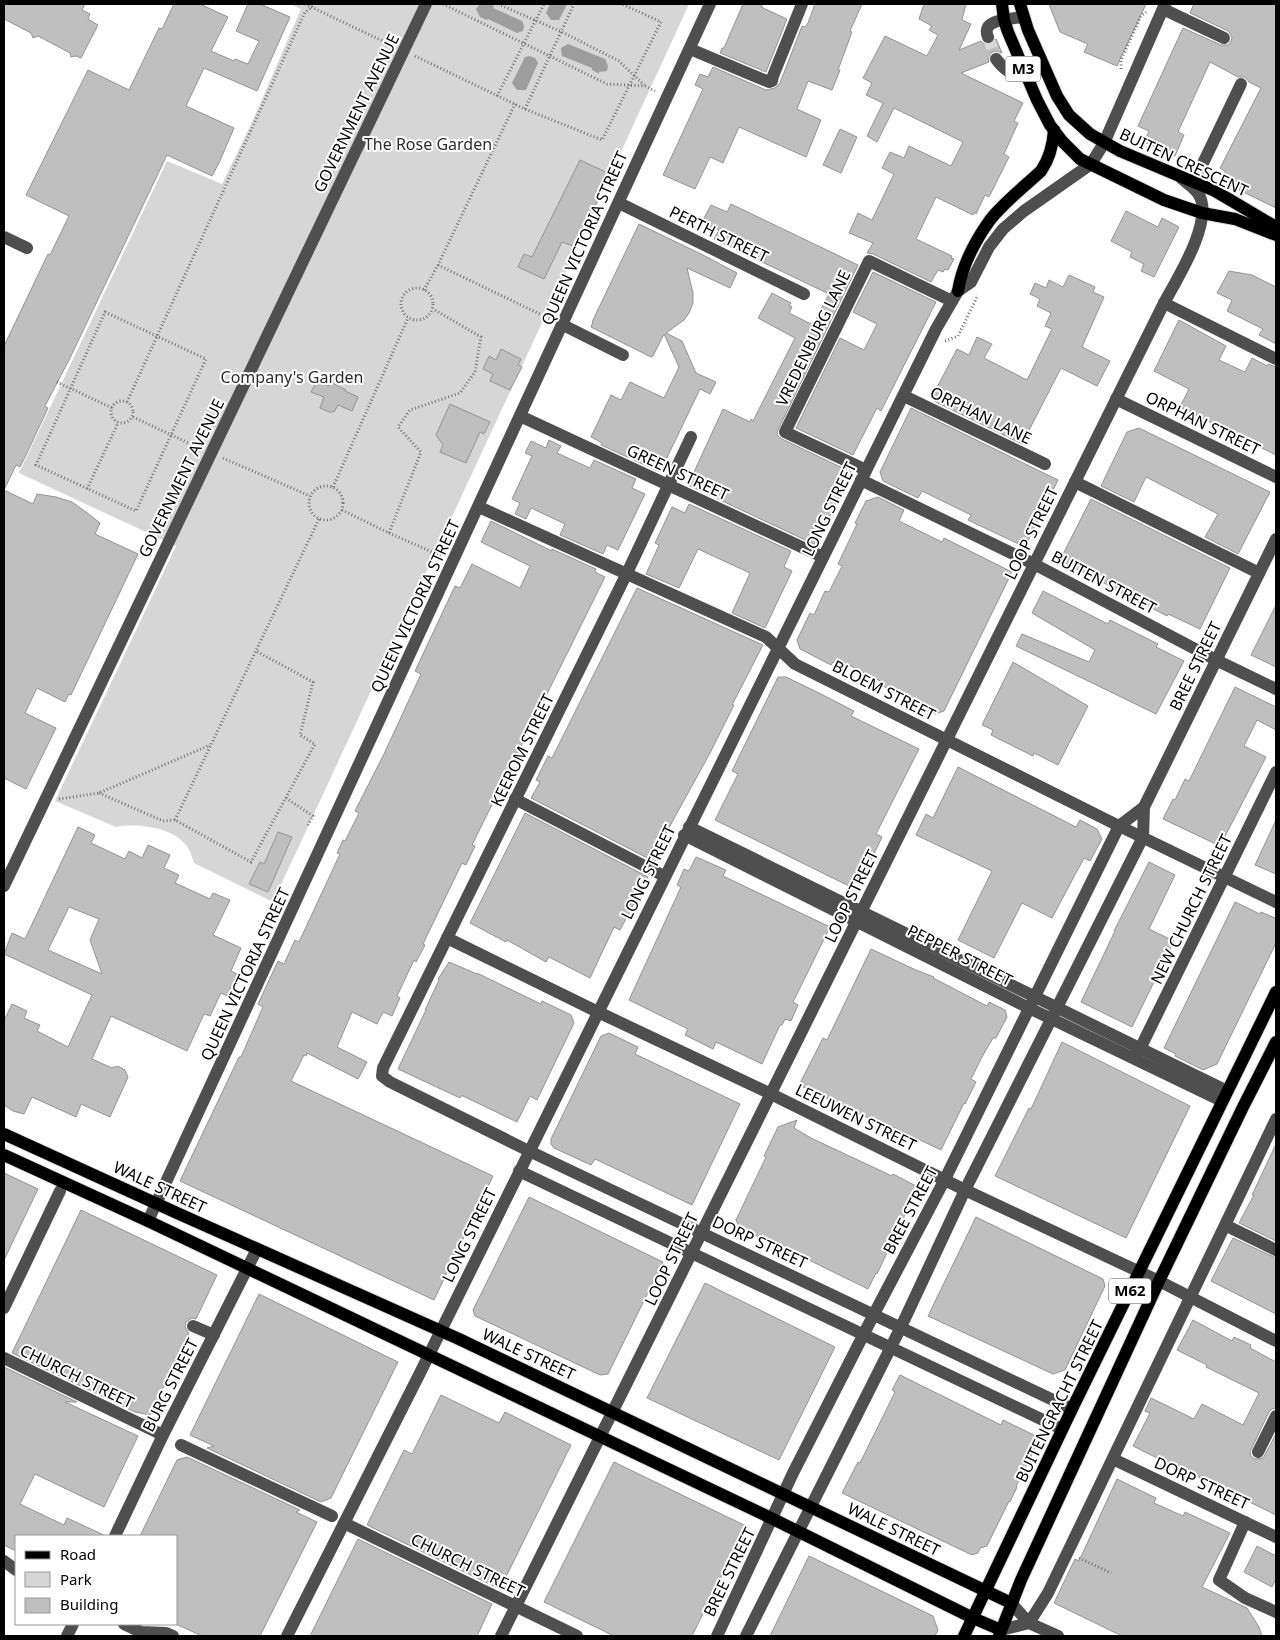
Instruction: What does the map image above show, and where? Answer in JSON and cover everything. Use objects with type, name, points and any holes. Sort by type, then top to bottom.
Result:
[{"type":"main road","name":"M3","points":[[1002,4],[1004,20],[1041,109],[1068,148],[1080,159],[1090,164]]},
{"type":"main road","name":"M3","points":[[1020,4],[1023,17],[1056,96],[1069,115],[1090,134],[1104,143]]},
{"type":"main road","points":[[955,296],[961,274],[990,219],[1041,171],[1047,163],[1053,142],[1054,130]]},
{"type":"main road","name":"BUITEN CRESCENT","points":[[1104,143],[1216,191],[1276,227]]},
{"type":"main road","name":"BUITEN CRESCENT","points":[[1090,164],[1164,200],[1202,213],[1235,220],[1276,235]]},
{"type":"main road","name":"BUITENGRACHT STREET","points":[[964,1636],[1072,1408],[1140,1273],[1276,992]]},
{"type":"main road","name":"M62","points":[[1000,1633],[1011,1603],[1158,1281],[1276,1042]]},
{"type":"main road","name":"WALE STREET","points":[[4,1134],[440,1330],[1011,1603]]},
{"type":"main road","points":[[4,1155],[148,1221],[428,1356],[773,1518],[1000,1633]]},
{"type":"street","name":"GOVERNMENT AVENUE","points":[[4,886],[43,801],[426,4]]},
{"type":"street","name":"QUEEN VICTORIA STREET","points":[[148,1221],[454,562],[710,4]]},
{"type":"street","points":[[690,48],[769,82],[772,81],[802,4]]},
{"type":"street","points":[[1090,164],[1104,143],[1164,7],[1224,38]]},
{"type":"street","points":[[988,38],[986,33],[988,26],[994,22],[1023,17]]},
{"type":"street","points":[[996,59],[1005,71],[1011,74],[1025,74],[1043,66]]},
{"type":"street","points":[[1194,182],[1241,84]]},
{"type":"street","name":"LONG STREET","points":[[287,1636],[428,1356],[936,329],[955,296],[971,282],[989,247],[1003,229],[1024,210],[1090,164]]},
{"type":"street","name":"LOOP STREET","points":[[501,1636],[1116,399],[1194,246],[1202,213],[1200,196],[1176,174]]},
{"type":"street","name":"PERTH STREET","points":[[619,203],[804,294]]},
{"type":"street","points":[[4,237],[27,248]]},
{"type":"street","name":"VREDENBURG LANE","points":[[863,476],[785,432],[869,261],[955,296]]},
{"type":"street","points":[[1164,303],[1276,359]]},
{"type":"street","points":[[563,325],[623,355]]},
{"type":"street","name":"ORPHAN LANE","points":[[904,396],[1045,464]]},
{"type":"street","name":"ORPHAN STREET","points":[[1116,399],[1276,477]]},
{"type":"street","name":"GREEN STREET","points":[[520,416],[823,557]]},
{"type":"street","name":"KEEROM STREET","points":[[382,1076],[383,1068],[691,437]]},
{"type":"street","name":"BUITEN STREET","points":[[863,476],[1216,660],[1276,689]]},
{"type":"street","points":[[1075,482],[1259,574]]},
{"type":"street","name":"BLOEM STREET","points":[[478,507],[766,637],[795,664],[1119,826],[1276,902]]},
{"type":"street","name":"BREE STREET","points":[[746,1636],[800,1532],[901,1327],[965,1190],[1143,837],[1144,807],[1276,539]]},
{"type":"street","name":"NEW CHURCH STREET","points":[[1137,1054],[1276,772]]},
{"type":"street","points":[[515,800],[664,876]]},
{"type":"street","name":"BREE STREET","points":[[717,1636],[863,1334],[945,1180],[1119,826],[1144,807]]},
{"type":"street","name":"PEPPER STREET","points":[[687,831],[1225,1096]]},
{"type":"street","name":"LEEUWEN STREET","points":[[447,938],[965,1190],[1158,1281],[1276,1341]]},
{"type":"street","name":"DORP STREET","points":[[382,1076],[390,1082],[529,1150],[1072,1408]]},
{"type":"street","points":[[1000,1633],[1029,1623],[1048,1593],[1275,1124]]},
{"type":"street","points":[[519,1170],[1062,1429]]},
{"type":"street","points":[[4,1308],[60,1191]]},
{"type":"street","points":[[1229,1227],[1276,1250]]},
{"type":"street","name":"BURG STREET","points":[[115,1535],[162,1435],[257,1249]]},
{"type":"street","points":[[193,1326],[214,1335]]},
{"type":"street","name":"CHURCH STREET","points":[[4,1358],[162,1435]]},
{"type":"street","points":[[1258,1452],[1276,1416]]},
{"type":"street","points":[[181,1445],[332,1516]]},
{"type":"street","name":"DORP STREET","points":[[1113,1460],[1276,1537]]},
{"type":"street","points":[[1245,1522],[1219,1580],[1245,1598],[1276,1612]]},
{"type":"street","name":"CHURCH STREET","points":[[344,1523],[577,1636]]},
{"type":"street","name":"WALE STREET","points":[[1011,1603],[1029,1623],[1058,1636]]},
{"type":"street","points":[[126,1625],[140,1632],[168,1635]]},
{"type":"path","points":[[305,4],[313,5],[514,104],[602,140],[631,85],[660,22],[622,4]]},
{"type":"path","points":[[443,4],[607,84],[645,86]]},
{"type":"path","points":[[498,4],[562,32],[619,61],[645,86],[666,98]]},
{"type":"path","points":[[497,96],[544,4]]},
{"type":"path","points":[[525,109],[574,4]]},
{"type":"path","points":[[127,402],[305,12],[313,5]]},
{"type":"path","points":[[424,290],[438,265],[514,104]]},
{"type":"path","points":[[438,265],[563,325]]},
{"type":"path","points":[[416,288],[424,290],[430,294],[433,301],[433,309],[429,316],[423,320],[415,321],[408,318],[402,312],[400,304],[402,296],[408,290],[416,288]]},
{"type":"path","points":[[944,342],[958,336],[981,288]]},
{"type":"path","points":[[389,533],[421,452],[398,427],[410,410],[460,394],[475,372],[481,337],[433,309]]},
{"type":"path","points":[[105,312],[157,336],[206,359],[136,511],[36,465],[105,312]]},
{"type":"path","points":[[333,487],[408,318]]},
{"type":"path","points":[[57,382],[112,408]]},
{"type":"path","points":[[118,423],[113,418],[111,411],[117,402],[127,402],[132,407],[133,417]]},
{"type":"path","points":[[133,417],[310,496]]},
{"type":"path","points":[[118,423],[128,422],[133,417]]},
{"type":"path","points":[[87,489],[118,423]]},
{"type":"path","points":[[319,487],[333,487],[342,496],[344,503],[342,510],[333,519],[319,519],[310,510],[308,503],[310,496],[319,487]]},
{"type":"path","points":[[342,510],[454,562]]},
{"type":"path","points":[[175,820],[319,519]]},
{"type":"path","points":[[99,793],[163,822],[175,820],[250,862],[315,744],[300,735],[313,682],[256,651]]},
{"type":"path","points":[[43,801],[99,793],[211,745]]},
{"type":"path","points":[[286,798],[313,816],[308,825]]},
{"type":"path","points":[[1067,1553],[1110,1573]]},
{"type":"green space","name":"Company's Garden","points":[[290,4],[689,4],[273,902],[194,863],[188,848],[174,835],[145,826],[116,827],[55,801],[176,546],[19,473],[167,161],[222,184],[253,120],[301,9]]},
{"type":"shaded area","points":[[480,4],[494,6],[493,8],[522,21],[523,31],[517,33],[480,17],[476,9]]},
{"type":"shaded area","points":[[550,4],[567,4],[559,20],[551,20],[546,13]]},
{"type":"shaded area","points":[[568,44],[605,59],[608,66],[607,71],[599,72],[599,74],[592,70],[592,68],[562,56],[561,48]]},
{"type":"shaded area","points":[[525,57],[535,58],[538,63],[526,90],[517,90],[512,83]]},
{"type":"building","points":[[4,4],[85,4],[82,10],[90,14],[88,19],[98,25],[81,58],[71,57],[70,53],[38,36],[33,38],[31,33],[4,19]]},
{"type":"building","points":[[174,4],[200,4],[228,17],[211,51],[234,61],[235,59],[248,64],[259,41],[236,31],[248,4],[260,4],[290,17],[257,91],[204,68],[186,106],[234,128],[219,163],[212,176],[167,155],[70,358],[45,406],[48,408],[27,453],[20,467],[16,465],[4,490],[4,346],[48,254],[50,255],[69,216],[26,195],[88,70],[129,90],[159,28],[162,29]]},
{"type":"building","points":[[743,4],[763,4],[761,7],[787,19],[766,72],[720,53]]},
{"type":"building","points":[[815,4],[862,4],[850,31],[852,32],[832,90],[808,81],[797,109],[821,120],[806,157],[739,127],[723,163],[710,157],[695,189],[663,175],[703,89],[695,85],[700,74],[708,77],[713,67],[766,90],[775,88],[780,83],[802,26],[805,27],[808,23]]},
{"type":"building","points":[[924,4],[966,4],[962,20],[971,24],[959,50],[981,41],[985,45],[990,45],[996,39],[1002,53],[995,51],[988,57],[989,62],[961,73],[1023,103],[1014,121],[1018,123],[1004,154],[1009,157],[989,197],[985,195],[976,214],[974,212],[973,215],[936,197],[916,239],[952,256],[951,258],[954,259],[948,270],[945,269],[943,272],[938,270],[931,282],[873,254],[867,253],[873,243],[849,233],[858,213],[872,220],[894,174],[882,168],[890,152],[904,158],[909,146],[951,166],[963,142],[894,108],[877,142],[867,136],[883,103],[866,95],[872,83],[863,78],[885,36],[927,56],[938,35],[929,30],[932,26],[919,19]]},
{"type":"building","points":[[1049,4],[1146,4],[1117,66],[1084,52],[1088,44],[1060,32]]},
{"type":"building","points":[[1194,4],[1276,4],[1276,208],[1237,189],[1237,184],[1226,179],[1225,171],[1220,168],[1261,88],[1249,82],[1245,77],[1238,77],[1210,62],[1178,132],[1184,135],[1175,156],[1144,142],[1149,131],[1138,126],[1183,28],[1221,45],[1228,45],[1231,41],[1232,37],[1228,31],[1190,13]]},
{"type":"building","points":[[840,129],[857,137],[841,173],[823,165]]},
{"type":"building","points":[[580,160],[610,174],[576,247],[562,242],[544,279],[518,267],[524,254],[532,257]]},
{"type":"building","points":[[731,204],[858,265],[777,432],[778,436],[782,439],[851,472],[816,545],[688,485],[723,409],[750,422],[751,419],[753,421],[795,338],[758,318],[772,293],[791,303],[789,306],[792,307],[789,313],[813,325],[829,294],[714,239],[719,230],[702,222],[711,205],[727,212]]},
{"type":"building","points":[[1126,211],[1158,227],[1162,218],[1179,227],[1154,277],[1141,271],[1144,264],[1130,257],[1132,252],[1111,241]]},
{"type":"building","points":[[639,224],[737,273],[730,288],[687,268],[693,293],[693,303],[684,320],[666,333],[682,341],[696,373],[716,382],[710,394],[700,389],[660,472],[601,445],[602,443],[591,437],[611,395],[621,400],[630,382],[664,398],[679,367],[664,334],[651,357],[591,327]]},
{"type":"building","points":[[1229,271],[1252,275],[1276,287],[1276,344],[1259,335],[1263,329],[1227,311],[1232,300],[1217,293]]},
{"type":"building","points":[[873,272],[936,302],[881,411],[877,408],[853,455],[796,428],[840,338],[864,350],[877,324],[853,312]]},
{"type":"building","points":[[1069,275],[1095,287],[1093,292],[1104,297],[1082,347],[1110,361],[1097,386],[1061,368],[1022,444],[934,401],[932,397],[957,349],[969,355],[977,337],[992,344],[984,358],[1027,380],[1052,329],[1045,326],[1051,313],[1037,306],[1040,299],[1030,294],[1035,283],[1046,288],[1049,280],[1063,287]]},
{"type":"building","points":[[1179,320],[1226,346],[1219,360],[1245,372],[1252,358],[1267,366],[1268,364],[1276,367],[1276,455],[1180,407],[1189,389],[1154,371]]},
{"type":"building","points":[[501,349],[521,359],[518,365],[522,367],[510,390],[490,381],[493,374],[483,369],[489,356],[496,360]]},
{"type":"building","points":[[317,381],[329,386],[330,382],[358,397],[352,411],[338,405],[334,412],[320,408],[324,397],[311,392]]},
{"type":"building","points":[[450,404],[490,422],[484,434],[480,432],[466,463],[440,452],[443,445],[436,435]]},
{"type":"building","points":[[911,408],[1058,480],[1025,547],[968,520],[971,515],[922,491],[918,498],[883,481],[880,472]]},
{"type":"building","points":[[1139,428],[1270,492],[1238,554],[1205,537],[1218,514],[1146,477],[1134,502],[1101,486],[1127,432]]},
{"type":"building","points":[[549,440],[561,446],[557,453],[590,468],[594,460],[636,479],[632,488],[645,494],[618,550],[607,545],[603,554],[560,535],[565,524],[531,508],[526,519],[515,514],[520,503],[512,499],[532,456],[525,453],[531,441],[546,448]]},
{"type":"building","points":[[4,490],[33,504],[37,494],[72,502],[100,523],[95,534],[138,554],[71,695],[69,694],[65,702],[37,688],[25,713],[56,728],[26,789],[4,778]]},
{"type":"building","points":[[878,497],[904,510],[899,521],[942,542],[944,538],[1012,572],[944,711],[935,714],[905,699],[906,697],[883,686],[884,683],[847,664],[843,663],[841,667],[833,662],[831,665],[800,649],[797,640],[810,613],[814,615],[825,591],[829,592],[842,566],[838,564],[866,501]]},
{"type":"building","points":[[1091,499],[1230,568],[1200,629],[1168,614],[1167,616],[1060,560]]},
{"type":"building","points":[[689,504],[791,551],[784,567],[792,571],[765,628],[732,613],[750,573],[698,549],[679,588],[646,574],[659,545],[655,543],[672,507],[685,513]]},
{"type":"building","points":[[491,521],[552,551],[552,549],[596,569],[595,572],[605,577],[472,845],[475,846],[466,865],[462,863],[423,944],[425,945],[416,962],[414,960],[397,996],[400,998],[392,1016],[383,1012],[377,1024],[352,1012],[337,1047],[367,1062],[358,1079],[307,1053],[306,1056],[304,1055],[291,1081],[493,1176],[434,1300],[180,1181],[239,1057],[241,1057],[263,1007],[258,1004],[278,961],[284,964],[295,940],[299,942],[340,854],[337,853],[343,840],[345,841],[359,813],[355,811],[421,674],[415,671],[455,586],[460,588],[472,564],[520,588],[530,566],[481,542]]},
{"type":"building","points":[[637,588],[763,645],[710,753],[665,835],[668,837],[655,862],[531,798],[540,782],[536,780],[548,756],[552,758]]},
{"type":"building","points":[[1043,591],[1108,624],[1110,620],[1158,644],[1156,647],[1184,661],[1156,714],[1016,646],[1022,634],[1089,662],[1095,650],[1032,613]]},
{"type":"building","points":[[1276,605],[1276,667],[1251,655]]},
{"type":"building","points":[[1013,662],[1088,706],[1058,765],[1034,753],[1033,756],[991,735],[993,730],[982,725]]},
{"type":"building","points":[[778,677],[786,677],[817,692],[854,711],[851,716],[919,749],[876,834],[882,837],[865,873],[859,870],[851,887],[715,820],[738,774],[732,771]]},
{"type":"building","points":[[1235,687],[1276,707],[1276,730],[1257,720],[1244,746],[1266,757],[1220,846],[1163,819],[1185,779],[1189,781]]},
{"type":"building","points":[[958,767],[1076,827],[1080,820],[1097,829],[1102,839],[1090,861],[1084,858],[1052,918],[1022,903],[994,958],[958,940],[992,871],[916,835],[926,814],[933,818]]},
{"type":"building","points":[[525,813],[648,877],[620,930],[614,927],[590,978],[549,957],[546,962],[507,940],[506,942],[470,923]]},
{"type":"building","points":[[1276,820],[1276,874],[1255,865]]},
{"type":"building","points":[[78,827],[95,835],[91,843],[125,859],[129,851],[142,858],[148,845],[170,855],[164,868],[179,875],[175,883],[210,899],[213,893],[230,900],[213,935],[241,948],[231,971],[237,974],[227,996],[221,993],[210,1016],[204,1014],[187,1051],[111,1016],[92,1059],[112,1068],[118,1066],[125,1070],[128,1077],[110,1117],[81,1104],[76,1117],[32,1097],[24,1114],[13,1111],[4,1105],[4,1021],[12,1004],[27,1011],[24,1018],[40,1025],[37,1031],[68,1047],[92,995],[4,954],[12,933],[25,939]],"holes":[[[69,907],[99,919],[90,940],[102,974],[48,950]]]},
{"type":"building","points":[[278,832],[292,837],[268,892],[249,884],[260,862],[264,864]]},
{"type":"building","points":[[696,857],[726,870],[723,876],[830,927],[793,1002],[798,1005],[791,1021],[785,1019],[782,1025],[780,1025],[762,1064],[716,1042],[713,1049],[685,1035],[688,1029],[629,1000],[681,887],[677,885],[684,869],[689,871]]},
{"type":"building","points":[[1149,862],[1175,875],[1149,929],[1174,941],[1132,1027],[1081,1002]]},
{"type":"building","points":[[1235,902],[1260,914],[1261,912],[1275,918],[1276,943],[1217,1064],[1203,1070],[1175,1056],[1176,1054],[1164,1048]]},
{"type":"building","points":[[871,949],[934,977],[987,1006],[989,1002],[1005,1010],[1007,1017],[996,1038],[993,1038],[971,1079],[976,1082],[941,1150],[799,1085],[823,1038],[827,1040]]},
{"type":"building","points":[[449,962],[477,973],[541,1004],[542,1001],[571,1015],[574,1023],[537,1100],[530,1096],[517,1122],[463,1096],[460,1098],[398,1069],[426,1010],[438,979]]},
{"type":"building","points":[[609,1033],[638,1047],[635,1054],[740,1104],[692,1205],[595,1159],[591,1165],[554,1148],[551,1144],[551,1139],[601,1036]]},
{"type":"building","points":[[1062,1042],[1190,1106],[1126,1238],[995,1176],[1029,1108],[1031,1109]]},
{"type":"building","points":[[797,1120],[794,1128],[811,1138],[918,1187],[868,1289],[739,1227],[736,1220],[778,1127]]},
{"type":"building","points":[[1276,1144],[1276,1241],[1239,1223],[1254,1195],[1252,1195]]},
{"type":"building","points":[[4,1173],[38,1189],[4,1260]]},
{"type":"building","points":[[529,1197],[663,1262],[608,1374],[600,1375],[475,1316],[473,1310]]},
{"type":"building","points":[[81,1210],[217,1275],[196,1319],[192,1318],[186,1322],[185,1327],[189,1333],[150,1415],[135,1412],[12,1353]]},
{"type":"building","points":[[976,1217],[1103,1279],[1105,1286],[1065,1370],[1053,1374],[928,1316]]},
{"type":"building","points":[[1233,1238],[1276,1258],[1276,1314],[1211,1281]]},
{"type":"building","points":[[705,1283],[835,1347],[779,1460],[647,1398]]},
{"type":"building","points":[[259,1294],[398,1362],[331,1498],[321,1502],[207,1448],[214,1446],[190,1435]]},
{"type":"building","points":[[1193,1320],[1232,1341],[1234,1337],[1251,1345],[1250,1348],[1276,1362],[1276,1408],[1269,1412],[1250,1452],[1251,1456],[1255,1459],[1263,1458],[1276,1434],[1276,1515],[1133,1446],[1150,1413],[1145,1411],[1151,1398],[1194,1419],[1202,1404],[1243,1425],[1259,1393],[1206,1367],[1207,1365],[1177,1350]]},
{"type":"building","points":[[4,1367],[77,1402],[65,1402],[138,1436],[104,1507],[35,1474],[20,1504],[64,1525],[67,1518],[104,1535],[15,1535],[15,1550],[4,1545]]},
{"type":"building","points":[[900,1375],[1001,1425],[1003,1420],[1036,1436],[1038,1443],[1010,1502],[987,1546],[980,1548],[978,1553],[972,1555],[842,1493],[858,1462],[860,1463],[895,1392],[892,1390]]},
{"type":"building","points":[[441,1395],[499,1423],[505,1412],[571,1445],[500,1589],[367,1525],[404,1450],[412,1454]]},
{"type":"building","points":[[187,1457],[300,1510],[296,1512],[317,1522],[260,1636],[202,1636],[178,1625],[178,1535],[140,1535],[177,1460]]},
{"type":"building","points":[[614,1462],[746,1526],[692,1636],[614,1636],[544,1602]]},
{"type":"building","points":[[1117,1479],[1156,1498],[1154,1503],[1183,1516],[1185,1512],[1230,1533],[1202,1587],[1247,1608],[1259,1627],[1262,1636],[1122,1636],[1054,1603],[1075,1559],[1079,1561]]},
{"type":"building","points":[[358,1539],[492,1604],[477,1636],[310,1636]]},
{"type":"building","points":[[1257,1546],[1276,1556],[1276,1579],[1272,1587],[1244,1572]]},
{"type":"building","points":[[809,1556],[933,1616],[938,1630],[935,1636],[770,1636]]},
{"type":"tunnel","points":[[988,37],[996,59]]},
{"type":"park label","name":"The Rose Garden","points":[[428,144]]}]
